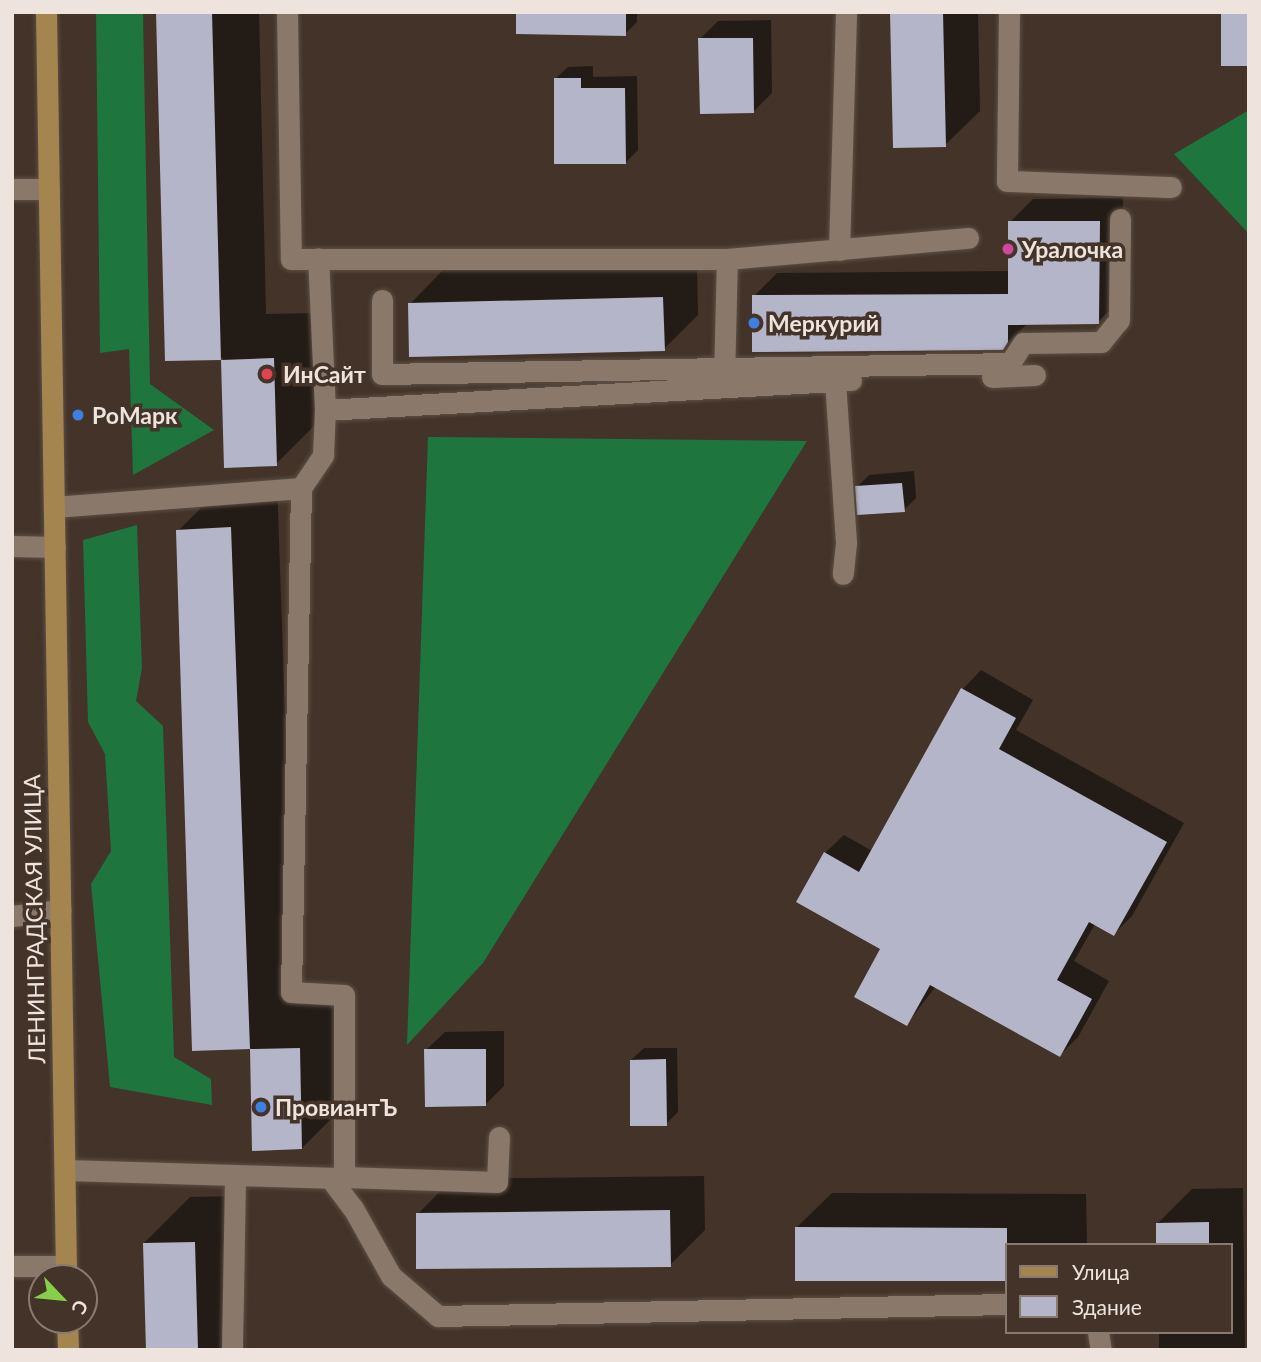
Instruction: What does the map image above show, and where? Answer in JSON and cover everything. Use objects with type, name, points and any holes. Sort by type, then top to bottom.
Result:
[{"type":"main road","name":"ЛЕНИНГРАДСКАЯ УЛИЦА","points":[[46,12],[66,1264]]},
{"type":"street","points":[[287,12],[291,259],[727,259],[968,238]]},
{"type":"street","points":[[839,250],[846,12]]},
{"type":"street","points":[[1009,12],[1007,181],[1171,187]]},
{"type":"street","points":[[12,188],[49,189]]},
{"type":"street","points":[[325,411],[724,377],[1010,363],[1023,343],[1101,342],[1119,320],[1119,219]]},
{"type":"street","points":[[318,258],[325,411],[323,455],[301,488],[291,992],[344,995],[337,1178],[391,1276],[438,1317],[1006,1304]]},
{"type":"street","points":[[724,377],[727,259]]},
{"type":"street","points":[[382,300],[382,374],[724,377],[835,381],[1035,376]]},
{"type":"street","points":[[835,381],[846,543],[843,574]]},
{"type":"street","points":[[54,507],[301,488]]},
{"type":"street","points":[[12,546],[55,547]]},
{"type":"street","points":[[12,916],[61,910]]},
{"type":"street","points":[[65,1170],[497,1182],[499,1137]]},
{"type":"street","points":[[232,1350],[235,1175]]},
{"type":"green space","points":[[96,12],[143,12],[150,384],[214,430],[133,475],[129,349],[100,353]]},
{"type":"green space","points":[[1249,110],[1249,234],[1174,154]]},
{"type":"green space","points":[[428,437],[807,441],[483,963],[407,1045]]},
{"type":"green space","points":[[137,525],[142,668],[136,701],[163,726],[174,1057],[211,1079],[212,1105],[110,1087],[91,884],[111,851],[105,754],[88,722],[83,540]]},
{"type":"building","points":[[156,12],[212,12],[221,360],[165,361]]},
{"type":"building","points":[[516,12],[626,12],[626,36],[516,34]]},
{"type":"building","points":[[890,12],[943,12],[946,147],[893,148]]},
{"type":"building","points":[[1221,12],[1249,12],[1249,66],[1221,66]]},
{"type":"building","points":[[698,38],[753,38],[754,113],[700,114]]},
{"type":"building","points":[[554,78],[581,78],[581,88],[625,88],[626,164],[554,164]]},
{"type":"building","points":[[1008,221],[1100,221],[1099,324],[1008,325],[1008,342],[1003,350],[752,352],[752,295],[1008,294]]},
{"type":"building","points":[[663,297],[665,351],[409,357],[408,303]]},
{"type":"building","points":[[274,358],[277,466],[224,468],[221,360]]},
{"type":"building","points":[[902,483],[905,512],[857,515],[855,486]]},
{"type":"building","points":[[231,527],[250,1049],[192,1051],[176,530]]},
{"type":"building","points":[[961,688],[1016,718],[999,749],[1167,842],[1114,936],[1089,922],[1057,980],[1092,999],[1060,1057],[930,985],[907,1026],[854,997],[880,949],[796,902],[824,852],[859,872]]},
{"type":"building","points":[[300,1048],[302,1149],[252,1151],[250,1049]]},
{"type":"building","points":[[424,1049],[486,1049],[486,1106],[425,1107]]},
{"type":"building","points":[[666,1059],[667,1126],[630,1126],[630,1060]]},
{"type":"building","points":[[670,1210],[671,1267],[416,1269],[416,1213]]},
{"type":"building","points":[[1209,1222],[1209,1243],[1156,1243],[1156,1223]]},
{"type":"building","points":[[795,1227],[1007,1228],[1006,1281],[795,1281]]},
{"type":"building","points":[[195,1242],[198,1350],[146,1350],[143,1243]]},
{"type":"place","name":"Уралочка","points":[[1008,249]]},
{"type":"place","name":"Меркурий","points":[[754,323]]},
{"type":"place","name":"ИнСайт","points":[[267,374]]},
{"type":"place","name":"РоМарк","points":[[78,415]]},
{"type":"place","name":"ПровиантЪ","points":[[261,1107]]}]
